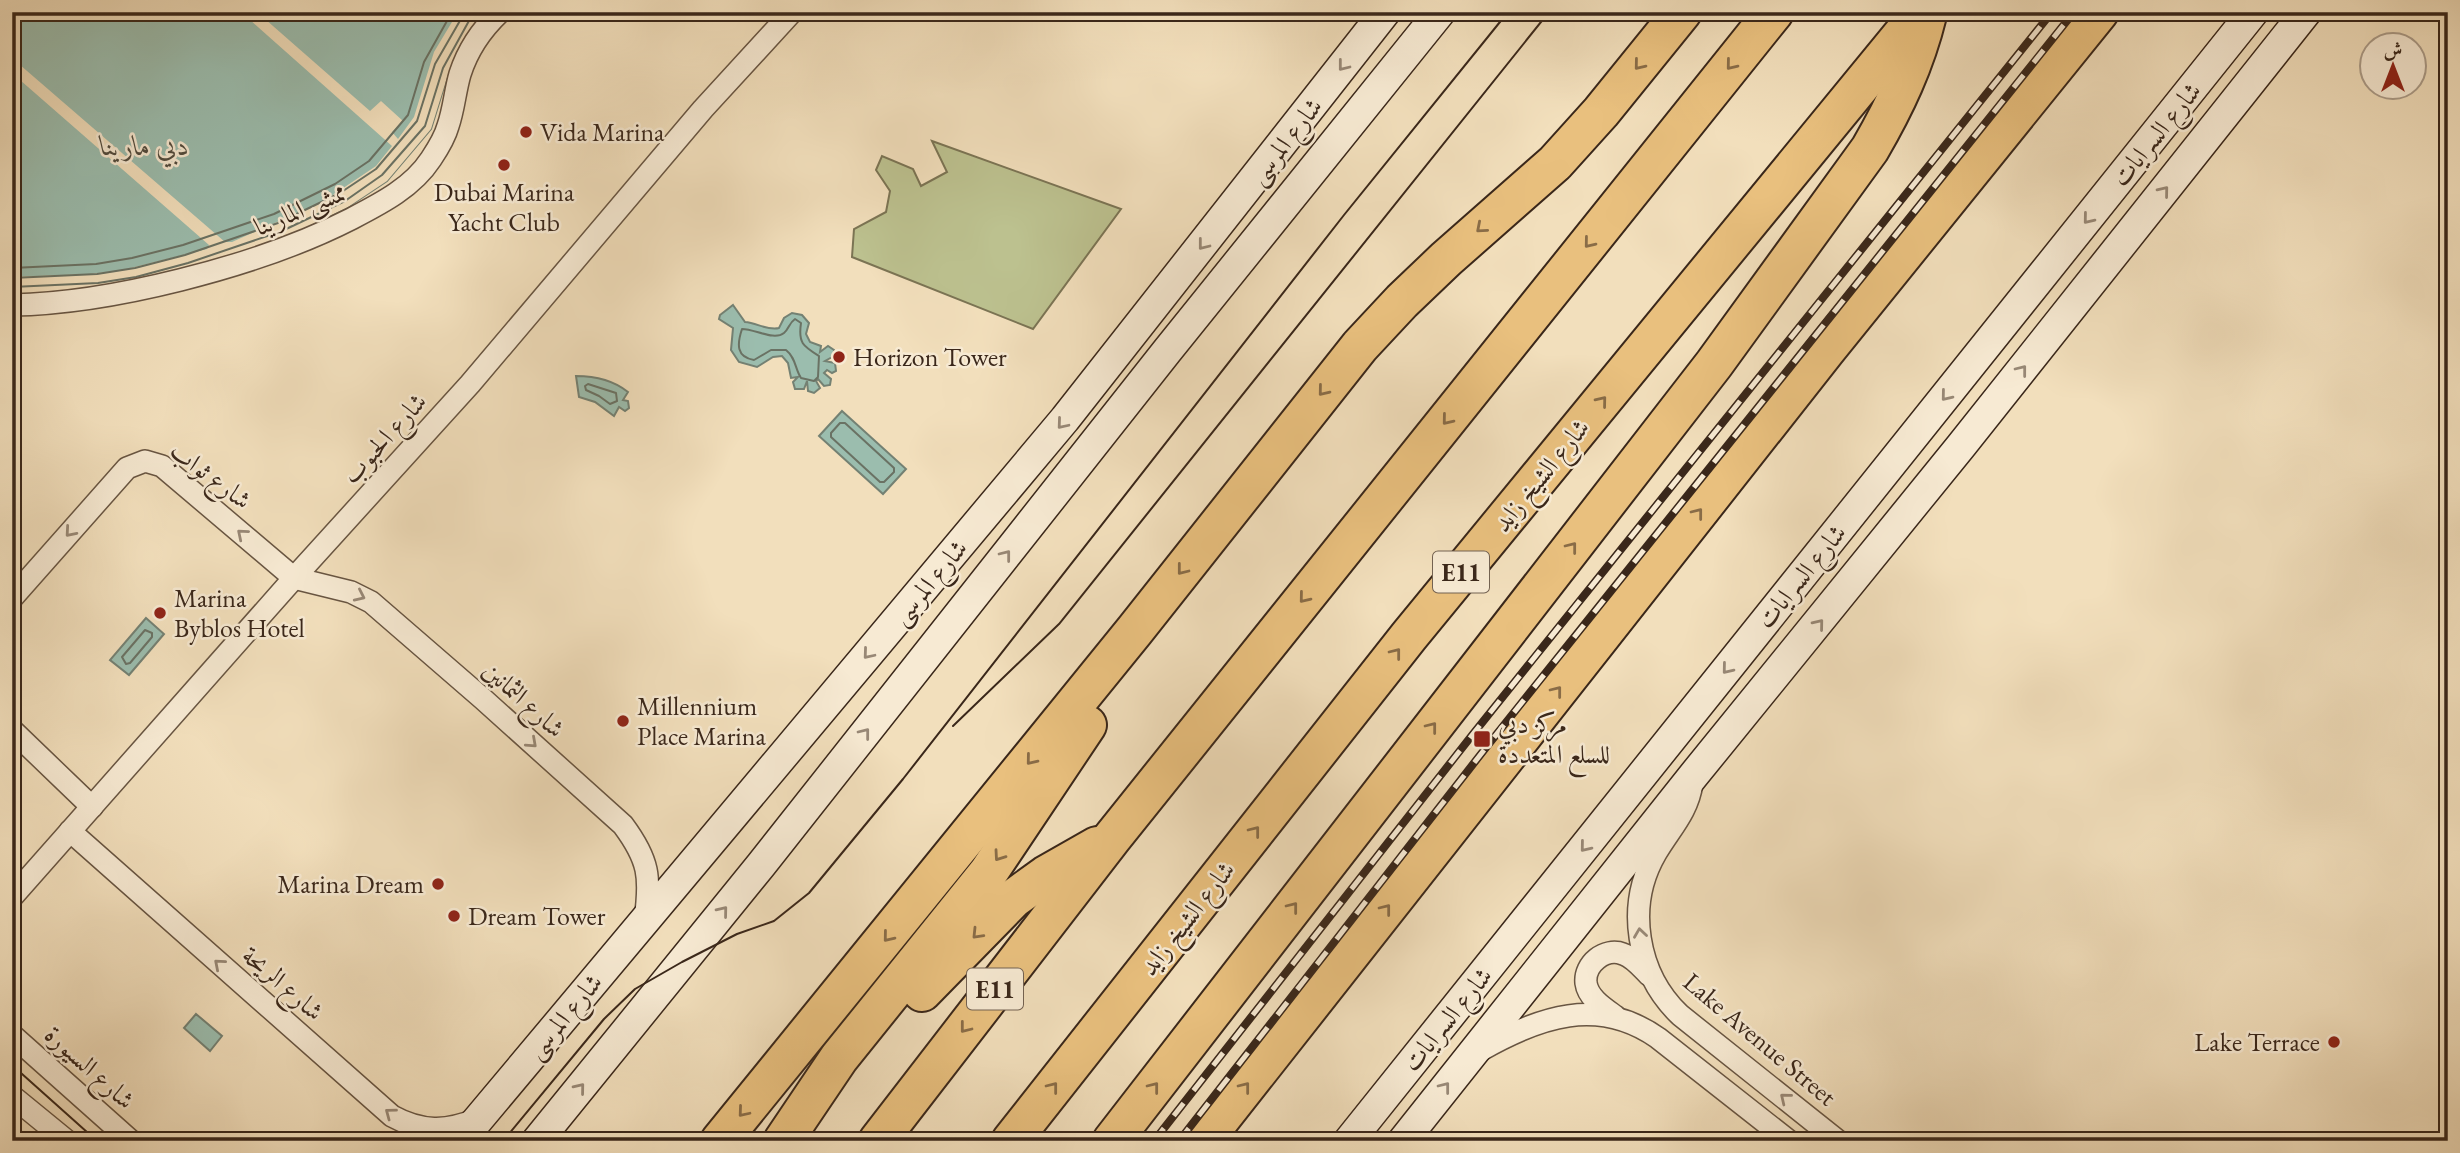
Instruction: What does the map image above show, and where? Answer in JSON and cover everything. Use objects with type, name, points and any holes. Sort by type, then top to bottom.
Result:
[{"type":"highway","points":[[720,1141],[1135,630],[1360,346],[1419,284],[1555,163],[1601,112],[1682,12]]},
{"type":"highway","name":"E11","points":[[878,1141],[1112,838],[1774,12]]},
{"type":"highway","name":"شارع الشيخ زايد","points":[[1011,1141],[1409,636],[1921,12]]},
{"type":"highway","points":[[1112,1141],[1714,364],[1870,149],[1908,78],[1928,12]]},
{"type":"highway","points":[[1203,1141],[1826,350],[2099,12]]},
{"type":"highway","points":[[783,1141],[839,1058],[961,908],[1013,836],[1104,700],[1122,666],[1135,630]]},
{"type":"highway","points":[[797,1141],[898,1020],[1013,899],[1046,875],[1112,838]]},
{"type":"main road","name":"شارع المرسى","points":[[469,1130],[1065,419],[1368,24],[1385,12]]},
{"type":"main road","name":"شارع المرسى","points":[[537,1141],[761,865],[1176,340],[1440,12]]},
{"type":"main road","name":"شارع السرايات","points":[[1349,1141],[2253,12]]},
{"type":"main road","name":"شارع السرايات","points":[[1403,1141],[1693,776],[1979,425],[2305,17]]},
{"type":"main road","points":[[1751,639],[1785,664]]},
{"type":"street","name":"ممشى المارينا","points":[[12,305],[54,304],[118,295],[233,267],[297,245],[376,206],[405,188],[430,161],[448,128],[460,75],[471,48],[483,29],[500,12]]},
{"type":"street","name":"شارع الحبوب","points":[[12,897],[470,384],[703,108],[792,12]]},
{"type":"street","name":"شارع ثواب","points":[[12,598],[127,468],[145,461],[162,466],[294,578]]},
{"type":"street","name":"شارع الثمانين","points":[[294,578],[351,592],[371,602],[623,825],[639,847],[648,872],[649,895],[645,920]]},
{"type":"street","points":[[12,730],[92,807]]},
{"type":"street","name":"Lake Avenue Street","points":[[1650,976],[1639,923],[1640,890],[1646,869],[1687,807],[1693,776]]},
{"type":"street","name":"شارع الريحة","points":[[70,831],[392,1116],[415,1127],[469,1130]]},
{"type":"street","name":"Lake Avenue Street","points":[[1789,1141],[1658,1038],[1615,1016],[1592,996],[1586,984],[1588,970],[1595,959],[1607,953],[1621,953],[1633,959],[1680,1015],[1838,1141]]},
{"type":"street","name":"Lake Avenue Street","points":[[1470,1056],[1534,1023],[1560,1016],[1615,1016]]},
{"type":"street","name":"شارع السيورة","points":[[12,1035],[131,1141]]},
{"type":"street","points":[[12,1096],[67,1141]]},
{"type":"street","points":[[37,1118],[53,1141]]},
{"type":"green space","points":[[932,141],[1121,209],[1033,329],[852,257],[854,229],[886,212],[890,191],[876,170],[882,156],[913,169],[921,186],[947,172]]},
{"type":"water","name":"دبي مارينا","points":[[12,12],[488,12],[476,23],[449,71],[431,129],[387,181],[348,207],[284,238],[23,294],[12,294]]},
{"type":"water","points":[[733,305],[745,322],[771,328],[779,328],[784,318],[792,313],[802,315],[809,323],[806,334],[810,342],[821,346],[820,352],[828,346],[834,350],[834,356],[825,361],[835,363],[836,371],[832,373],[827,370],[824,373],[831,379],[830,385],[824,386],[818,379],[816,381],[820,388],[814,393],[808,391],[807,381],[804,389],[795,389],[793,382],[798,377],[791,378],[788,363],[782,356],[773,357],[757,367],[739,362],[731,350],[733,328],[719,319],[720,315]]},
{"type":"water","points":[[576,376],[616,384],[628,392],[623,400],[628,401],[629,408],[625,411],[619,407],[614,416],[595,402],[579,397]]},
{"type":"water","points":[[842,411],[906,469],[883,494],[819,436]]},
{"type":"water","points":[[146,618],[164,634],[129,675],[110,660]]},
{"type":"water","points":[[196,1014],[222,1036],[210,1051],[184,1028]]},
{"type":"pier","points":[[241,12],[257,12],[370,111],[381,101],[403,121],[392,132],[398,139],[414,117],[434,52],[458,12],[488,12],[476,23],[449,71],[431,129],[387,181],[348,207],[284,238],[224,260],[99,290],[12,294],[12,277],[123,270],[207,249],[209,245],[12,73],[12,58],[225,242],[232,242],[324,201],[376,166],[392,146]]},
{"type":"tram line","points":[[503,1141],[604,1019],[635,989],[737,934],[774,921],[809,893],[903,779],[1344,215],[1508,12]]},
{"type":"tram line","points":[[953,726],[1059,624],[1549,12]]},
{"type":"tram line","points":[[12,1065],[97,1141]]},
{"type":"railway","points":[[1154,1141],[1473,734],[2052,12]]},
{"type":"railway","points":[[1179,1141],[1488,745],[2074,12]]},
{"type":"place","name":"Vida Marina","points":[[526,132]]},
{"type":"place","name":"Dubai Marina Yacht Club","points":[[504,165]]},
{"type":"place","name":"Horizon Tower","points":[[839,357]]},
{"type":"place","name":"Marina Byblos Hotel","points":[[160,613]]},
{"type":"place","name":"Millennium Place Marina","points":[[623,721]]},
{"type":"place","name":"مركز دبي للسلع المتعددة","points":[[1482,739]]},
{"type":"place","name":"Marina Dream","points":[[438,884]]},
{"type":"place","name":"Dream Tower","points":[[454,916]]},
{"type":"place","name":"Lake Terrace","points":[[2334,1042]]}]
